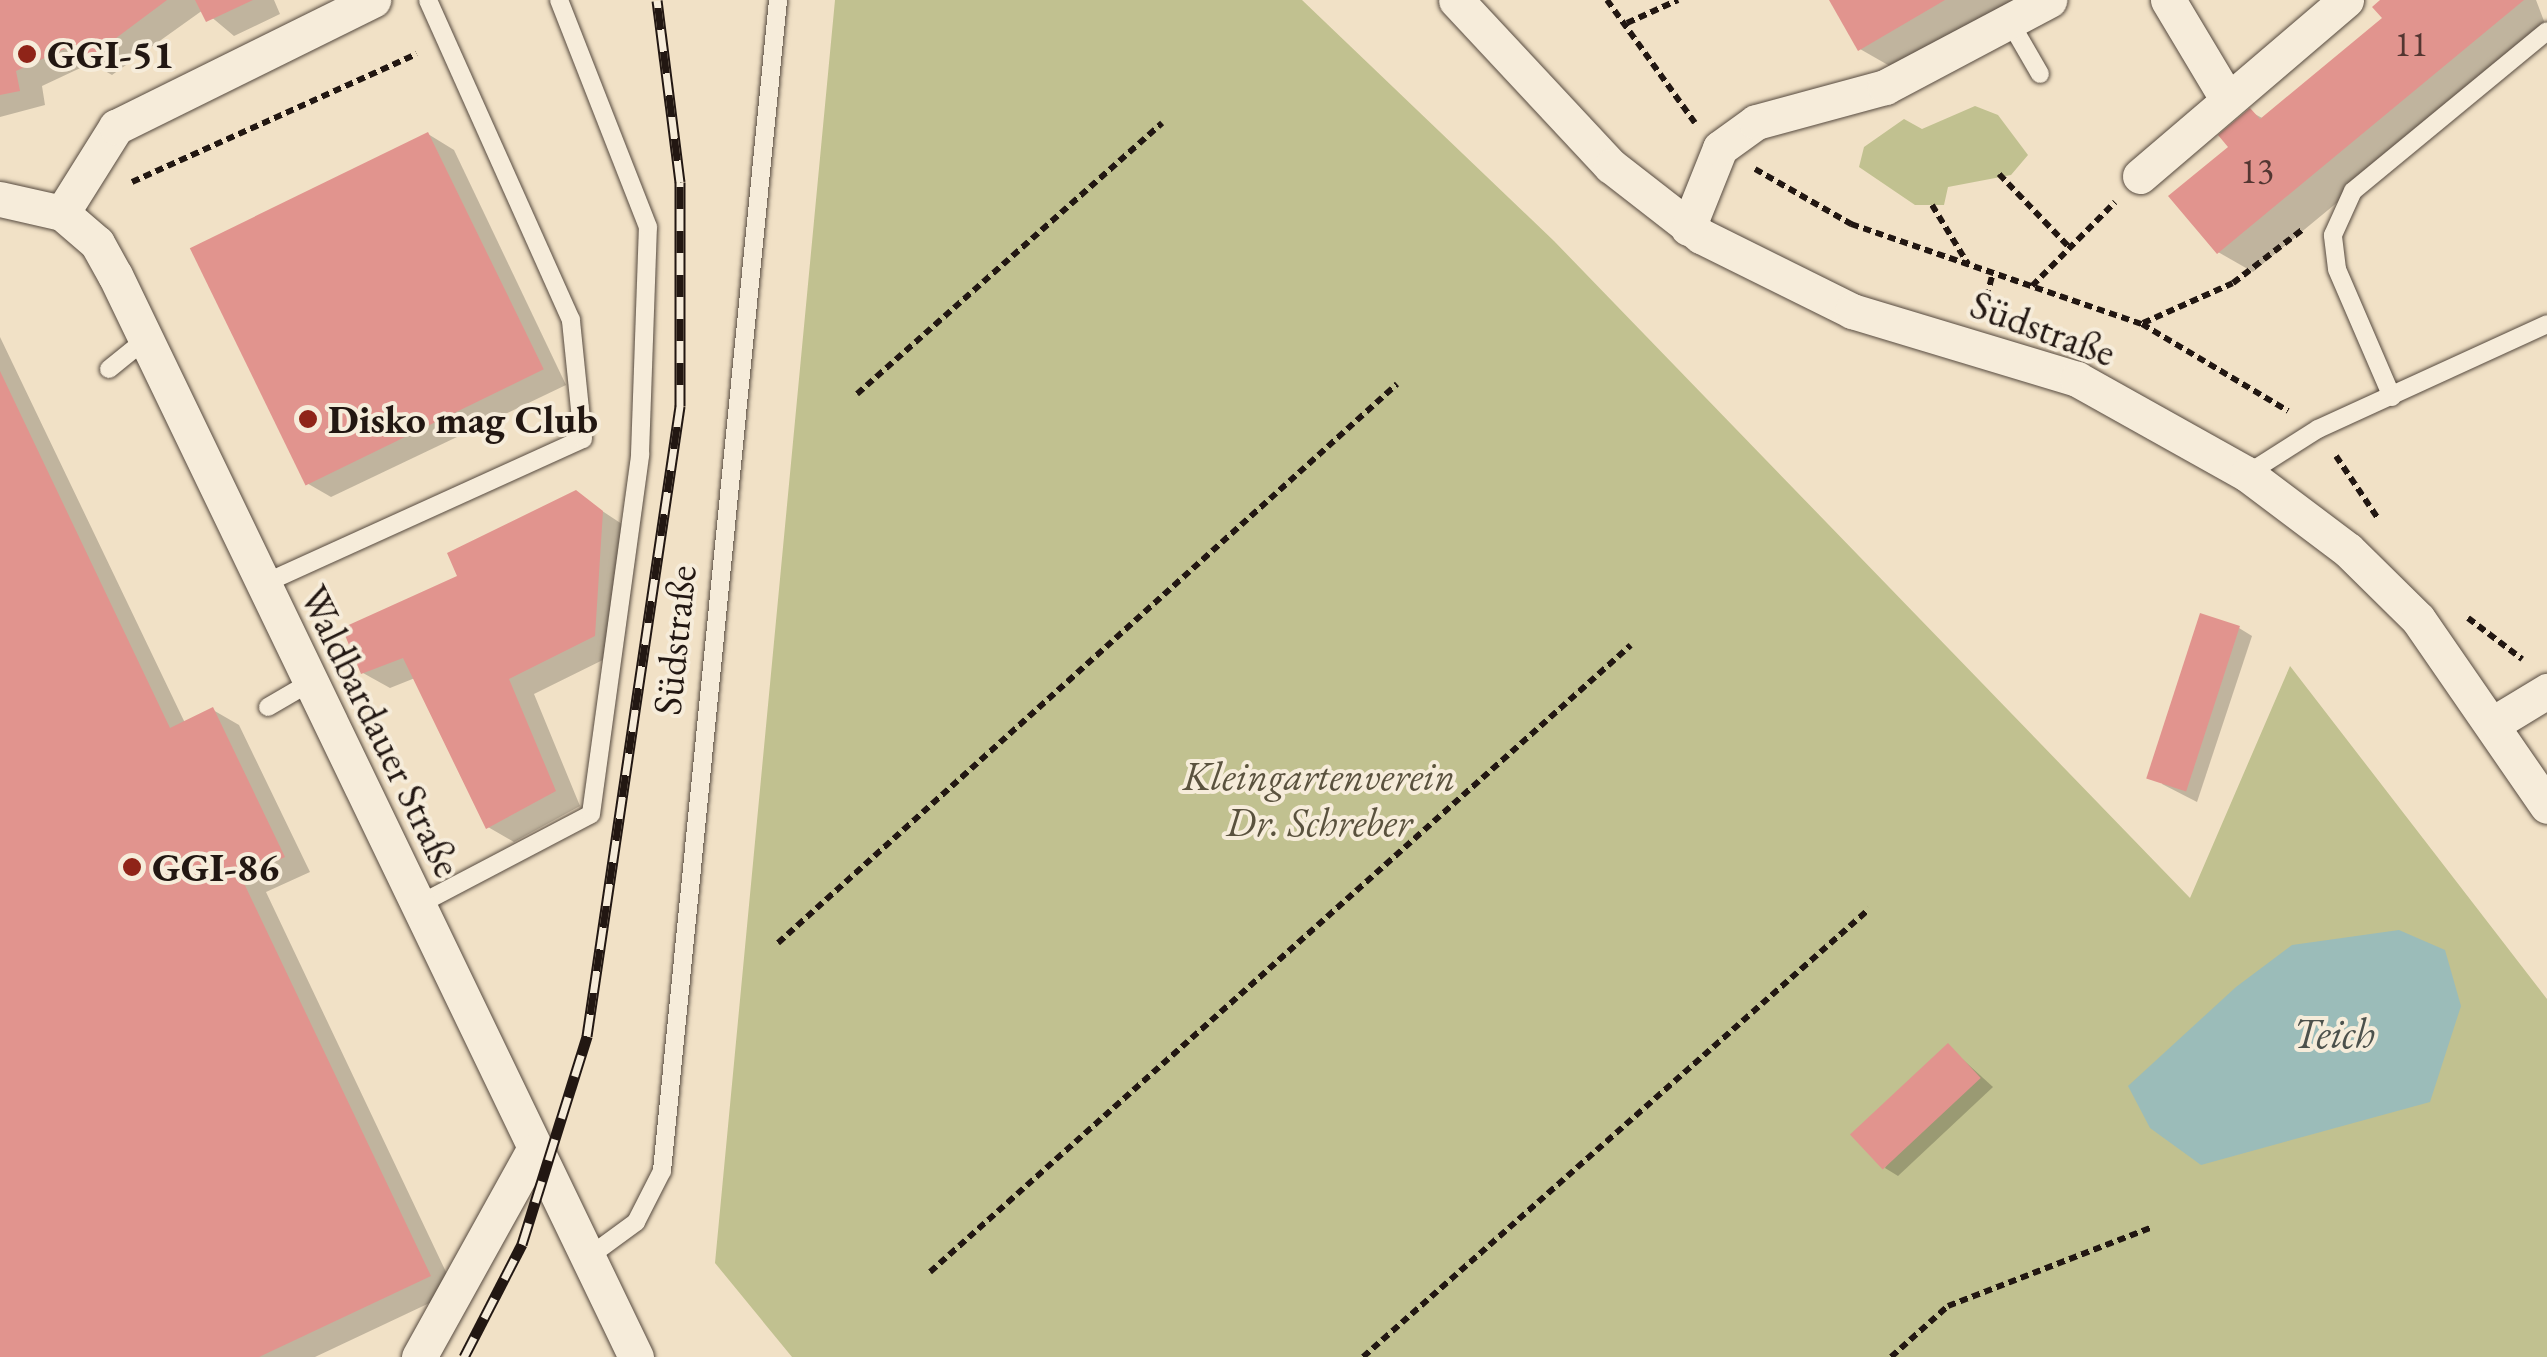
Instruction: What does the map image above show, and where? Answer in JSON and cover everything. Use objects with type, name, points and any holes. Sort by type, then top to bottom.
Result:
[{"type":"street","points":[[62,213],[116,127],[372,0]]},
{"type":"street","name":"Südstraße","points":[[1456,0],[1610,166],[1688,228],[1852,311],[2077,379],[2247,474],[2376,578],[2496,722],[2547,806]]},
{"type":"street","points":[[1688,228],[1720,148],[1756,122],[1885,86],[2049,0]]},
{"type":"street","points":[[2168,0],[2226,97]]},
{"type":"street","points":[[2140,176],[2226,97],[2346,0]]},
{"type":"street","name":"Waldbardauer Straße","points":[[0,199],[62,213],[98,243],[636,1357]]},
{"type":"street","points":[[2496,722],[2540,679]]},
{"type":"street","points":[[419,1357],[534,1151]]},
{"type":"lane","points":[[264,584],[583,438],[571,320],[428,0]]},
{"type":"lane","points":[[418,905],[591,814],[640,454],[648,227],[559,0]]},
{"type":"lane","name":"Südstraße","points":[[587,1258],[636,1222],[662,1170],[778,0]]},
{"type":"lane","points":[[2010,22],[2040,74]]},
{"type":"lane","points":[[2392,397],[2337,269],[2333,236],[2353,191],[2547,32]]},
{"type":"lane","points":[[2247,474],[2318,428],[2547,324]]},
{"type":"lane","points":[[109,369],[146,338]]},
{"type":"lane","points":[[268,707],[310,682]]},
{"type":"path","points":[[1606,0],[1627,22],[1720,148],[1851,224],[2142,324],[2318,428],[2391,533]]},
{"type":"path","points":[[1627,22],[1678,0]]},
{"type":"path","points":[[62,213],[446,41]]},
{"type":"path","points":[[857,394],[1162,123]]},
{"type":"path","points":[[1999,174],[2070,248]]},
{"type":"path","points":[[2032,286],[2140,176]]},
{"type":"path","points":[[2142,324],[2233,283],[2353,191]]},
{"type":"path","points":[[1932,206],[1968,264]]},
{"type":"path","points":[[778,942],[1397,384]]},
{"type":"path","points":[[2453,602],[2540,679]]},
{"type":"path","points":[[930,1272],[1630,645]]},
{"type":"path","points":[[1363,1357],[1869,910]]},
{"type":"path","points":[[1891,1357],[1948,1306],[2153,1227]]},
{"type":"green space","name":"Kleingartenverein Dr. Schreber","points":[[835,0],[1302,0],[1554,241],[2190,898],[2290,666],[2547,999],[2547,1357],[792,1357],[715,1263]]},
{"type":"green space","points":[[1975,106],[1998,115],[2028,155],[2011,175],[1948,187],[1944,205],[1915,205],[1859,167],[1864,147],[1904,119],[1922,129]]},
{"type":"water","name":"Teich","points":[[2399,930],[2445,950],[2461,1006],[2430,1102],[2201,1165],[2150,1128],[2128,1086],[2236,987],[2292,945]]},
{"type":"building","name":"GGI-51","points":[[0,0],[167,0],[84,62],[71,46],[16,71],[20,91],[0,95]]},
{"type":"building","name":"GGI-51","points":[[195,0],[253,0],[206,22]]},
{"type":"building","points":[[1829,0],[1945,0],[1858,51]]},
{"type":"building","points":[[2380,0],[2524,0],[2217,254],[2168,196],[2228,147],[2218,135],[2250,108],[2260,119],[2382,18],[2372,7]]},
{"type":"building","points":[[428,132],[544,369],[306,485],[190,248]]},
{"type":"building","name":"GGI-86","points":[[0,371],[170,728],[213,707],[285,857],[241,877],[431,1276],[259,1357],[0,1357]]},
{"type":"building","points":[[576,490],[603,511],[595,636],[509,679],[556,791],[486,829],[403,658],[361,674],[342,628],[457,576],[447,553]]},
{"type":"building","points":[[2200,613],[2240,626],[2186,791],[2146,778]]},
{"type":"building","points":[[1948,1043],[1981,1078],[1883,1169],[1850,1134]]},
{"type":"railway","points":[[464,1357],[522,1244],[587,1036],[680,406],[680,182],[657,0]]},
{"type":"place","name":"GGI-51","points":[[27,54]]},
{"type":"place","name":"Disko mag Club","points":[[308,419]]},
{"type":"place","name":"GGI-86","points":[[132,867]]}]
